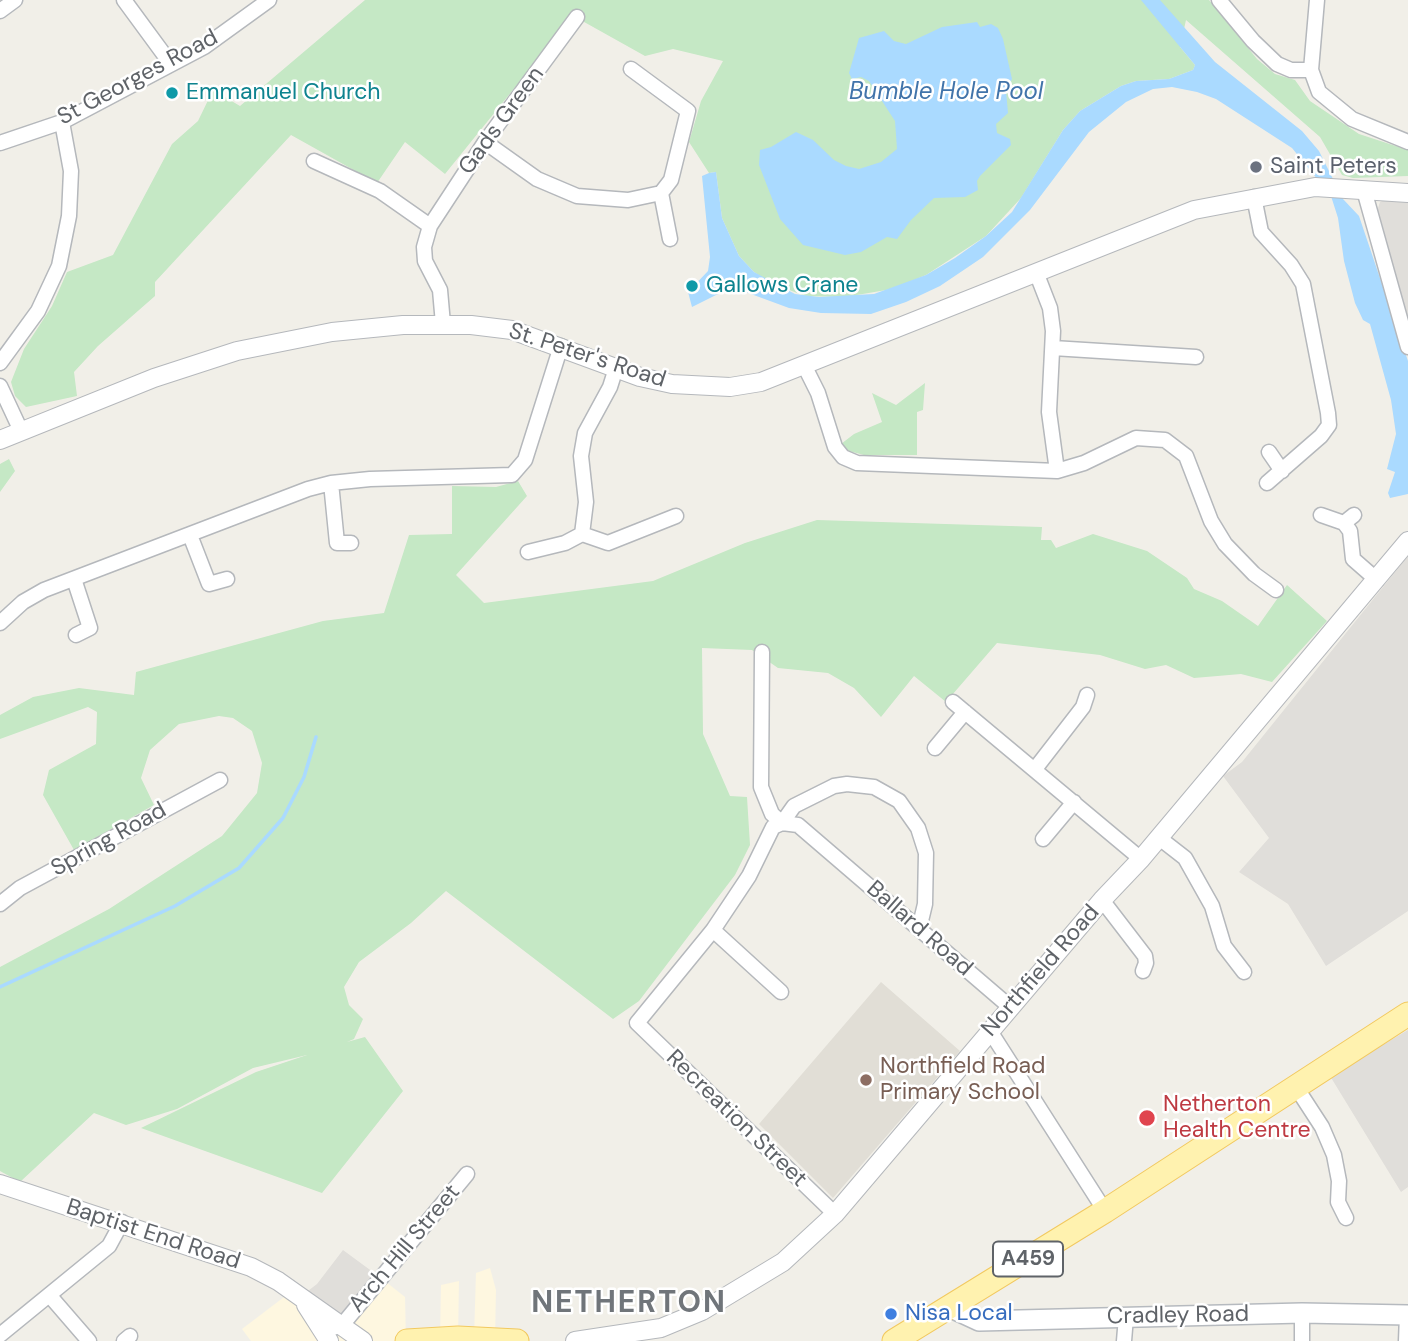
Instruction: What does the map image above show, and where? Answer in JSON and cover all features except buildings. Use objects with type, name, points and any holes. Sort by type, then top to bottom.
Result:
[{"type":"main road","name":"A459","points":[[894,1341],[1105,1211],[1408,1014]]},
{"type":"main road","name":"Cradley Road","points":[[951,1308],[979,1321],[1302,1314],[1408,1315]]},
{"type":"main road","points":[[407,1341],[466,1338],[517,1341]]},
{"type":"street","points":[[0,11],[15,0]]},
{"type":"street","points":[[124,0],[171,64]]},
{"type":"street","name":"St Georges Road","points":[[0,143],[62,121],[204,47],[269,0]]},
{"type":"street","points":[[1219,0],[1252,41],[1277,64],[1290,70],[1311,70]]},
{"type":"street","points":[[1317,0],[1311,70],[1319,92],[1338,110],[1371,129],[1408,142]]},
{"type":"street","name":"Gads Green","points":[[443,324],[440,290],[425,261],[424,247],[430,226],[485,142],[577,18]]},
{"type":"street","points":[[485,142],[537,179],[577,196],[628,200],[661,193],[671,180],[688,111],[631,69]]},
{"type":"street","points":[[0,363],[38,311],[59,266],[69,216],[71,172],[62,121]]},
{"type":"street","points":[[314,161],[380,191],[430,226]]},
{"type":"street","name":"St. Peter's Road","points":[[0,440],[154,378],[237,351],[332,332],[443,324],[512,330],[616,368],[672,384],[730,387],[761,382],[805,367],[1164,220],[1254,197],[1315,187],[1408,193]]},
{"type":"street","points":[[1357,189],[1408,347]]},
{"type":"street","points":[[661,193],[670,239]]},
{"type":"street","points":[[1254,197],[1261,232],[1291,265],[1303,284],[1329,425],[1321,436],[1267,483]]},
{"type":"street","points":[[1036,272],[1049,308],[1054,348],[1049,412],[1057,471]]},
{"type":"street","points":[[0,623],[23,602],[74,579],[331,483],[504,478],[518,472],[525,460],[561,346]]},
{"type":"street","points":[[1054,348],[1196,357]]},
{"type":"street","points":[[805,367],[818,393],[835,447],[844,457],[883,466],[1057,471],[1108,452],[1136,438],[1165,439],[1185,456],[1211,521],[1226,544],[1254,574],[1276,590]]},
{"type":"street","points":[[582,534],[586,502],[581,456],[585,433],[610,387],[616,368]]},
{"type":"street","points":[[0,386],[21,431]]},
{"type":"street","points":[[1269,452],[1282,471]]},
{"type":"street","points":[[331,483],[337,543],[351,543]]},
{"type":"street","points":[[1321,515],[1349,519],[1350,552],[1357,566],[1377,580]]},
{"type":"street","points":[[528,552],[565,543],[582,534],[608,543],[676,516]]},
{"type":"street","points":[[190,535],[209,584],[227,579]]},
{"type":"street","name":"Northfield Road","points":[[575,1341],[620,1337],[661,1328],[727,1298],[783,1262],[835,1214],[1102,900],[1141,859],[1408,541]]},
{"type":"street","points":[[74,579],[90,628],[76,635]]},
{"type":"street","points":[[762,652],[761,788],[772,814],[782,823]]},
{"type":"street","points":[[1035,769],[1083,706],[1087,695]]},
{"type":"street","points":[[953,702],[1141,859]]},
{"type":"street","points":[[935,748],[965,712]]},
{"type":"street","name":"Spring Road","points":[[0,902],[20,888],[220,780]]},
{"type":"street","points":[[781,992],[713,930],[749,876],[773,827],[782,823],[794,806],[834,786],[847,784],[874,787],[899,801],[918,828],[926,853],[925,904],[919,929]]},
{"type":"street","points":[[1043,839],[1074,802]]},
{"type":"street","name":"Ballard Road","points":[[782,823],[799,825],[1010,1007]]},
{"type":"street","points":[[1158,837],[1185,858],[1212,906],[1224,946],[1244,972]]},
{"type":"street","points":[[1102,900],[1145,956],[1143,971]]},
{"type":"street","name":"Recreation Street","points":[[713,930],[637,1023],[835,1214]]},
{"type":"street","points":[[990,1031],[1105,1211]]},
{"type":"street","points":[[1296,1087],[1321,1127],[1334,1155],[1339,1181],[1338,1202],[1346,1218]]},
{"type":"street","name":"Arch Hill Street","points":[[343,1324],[467,1174]]},
{"type":"street","name":"Baptist End Road","points":[[0,1184],[122,1222],[251,1268],[343,1324],[363,1341]]},
{"type":"street","points":[[0,1335],[109,1246],[122,1222]]},
{"type":"street","points":[[50,1296],[89,1341]]},
{"type":"street","name":"Baptist End Road","points":[[300,1297],[324,1338]]},
{"type":"street","points":[[1302,1314],[1302,1341]]},
{"type":"street","points":[[1406,1341],[1408,1315]]},
{"type":"street","points":[[1124,1341],[1126,1317]]},
{"type":"street","points":[[324,1338],[343,1324]]},
{"type":"shaded area","points":[[1388,198],[1408,199],[1408,331],[1376,214],[1380,202]]},
{"type":"shaded area","points":[[1408,556],[1408,911],[1326,966],[1288,904],[1239,872],[1269,838],[1223,776],[1242,762]]},
{"type":"shaded area","name":"Northfield Road Primary School","points":[[881,982],[960,1051],[833,1198],[759,1124]]},
{"type":"shaded area","points":[[1408,1030],[1408,1187],[1401,1192],[1330,1076]]},
{"type":"shaded area","points":[[343,1250],[381,1278],[343,1324],[300,1297],[317,1284]]},
{"type":"shaded area","points":[[490,1268],[496,1290],[495,1339],[474,1338],[476,1273]]},
{"type":"shaded area","points":[[381,1278],[405,1297],[406,1341],[251,1341],[242,1329],[292,1291],[300,1297]]},
{"type":"shaded area","points":[[459,1281],[458,1338],[440,1338],[441,1285]]},
{"type":"green space","points":[[365,0],[1209,0],[1257,59],[1275,74],[1295,80],[1310,101],[1359,134],[1408,150],[1408,176],[1353,178],[1342,175],[1320,137],[1186,20],[1180,47],[1195,65],[1193,70],[1169,79],[1136,81],[1121,86],[1080,111],[1063,130],[1021,198],[986,236],[926,275],[892,289],[845,297],[805,296],[771,283],[754,272],[739,256],[722,218],[716,172],[709,173],[689,142],[701,101],[723,61],[673,49],[645,56],[577,18],[571,18],[445,174],[405,142],[377,183],[291,135],[155,282],[155,296],[98,346],[74,372],[77,396],[26,407],[15,396],[11,382],[24,349],[52,306],[67,272],[113,255],[172,144],[198,121],[213,90],[240,106]]},
{"type":"green space","points":[[925,383],[923,410],[917,412],[917,455],[864,455],[849,451],[841,444],[854,434],[882,422],[872,393],[896,405]]},
{"type":"green space","points":[[9,459],[15,471],[0,492],[0,464]]},
{"type":"green space","points":[[518,481],[527,496],[456,575],[484,603],[653,581],[745,543],[817,520],[1042,527],[1041,540],[1051,540],[1056,548],[1093,534],[1147,551],[1187,578],[1194,589],[1222,601],[1258,626],[1287,585],[1327,621],[1272,682],[1241,674],[1194,678],[1166,665],[1145,669],[1100,655],[997,643],[946,702],[914,676],[881,717],[854,688],[828,673],[778,668],[752,650],[702,648],[703,734],[730,796],[747,797],[750,845],[735,875],[639,1001],[613,1019],[446,891],[411,923],[359,962],[344,987],[349,1005],[363,1019],[354,1039],[347,1042],[365,1037],[403,1091],[322,1193],[141,1128],[256,1072],[307,1055],[253,1068],[177,1109],[126,1125],[94,1113],[20,1182],[0,1171],[0,967],[109,909],[222,836],[257,793],[262,763],[252,731],[233,718],[219,716],[179,724],[150,750],[141,778],[154,805],[74,850],[43,795],[49,770],[96,744],[97,712],[88,707],[0,739],[0,715],[33,697],[79,688],[134,695],[136,672],[323,621],[384,613],[409,535],[452,534],[452,486],[496,487]]},
{"type":"water","points":[[1141,0],[1160,0],[1215,62],[1302,131],[1319,151],[1343,199],[1359,216],[1408,361],[1408,494],[1390,498],[1388,493],[1395,472],[1387,469],[1396,434],[1391,400],[1370,324],[1363,320],[1355,303],[1331,196],[1292,148],[1216,99],[1197,92],[1172,87],[1153,89],[1126,102],[1089,132],[1030,210],[983,257],[940,286],[906,302],[871,314],[821,313],[789,308],[732,287],[692,307],[688,292],[708,271],[710,257],[702,176],[709,173],[716,172],[722,218],[739,256],[754,272],[795,294],[819,297],[874,294],[926,275],[955,258],[986,236],[1012,212],[1063,130],[1080,111],[1121,86],[1136,81],[1169,79],[1193,70],[1195,65]]},
{"type":"water","name":"Bumble Hole Pool","points":[[977,22],[980,27],[991,24],[998,28],[1012,79],[1006,91],[1008,113],[996,124],[997,133],[1010,139],[1011,145],[980,176],[977,181],[978,190],[965,197],[934,198],[911,220],[897,239],[887,237],[861,252],[845,255],[803,245],[780,219],[759,165],[760,150],[771,147],[796,132],[813,140],[834,160],[846,166],[859,169],[881,162],[897,149],[895,121],[869,81],[861,77],[852,79],[849,73],[859,38],[884,31],[894,41],[906,44],[942,27]]},
{"type":"waterway","points":[[0,987],[175,906],[239,868],[283,818],[304,777],[316,737]]},
{"type":"place","name":"Emmanuel Church","points":[[172,93]]},
{"type":"place","name":"Saint Peters","points":[[1256,167]]},
{"type":"place","name":"Gallows Crane","points":[[692,286]]},
{"type":"place","name":"Northfield Road Primary School","points":[[866,1080]]},
{"type":"place","name":"Netherton Health Centre","points":[[1147,1118]]},
{"type":"place","name":"Nisa Local","points":[[891,1314]]},
{"type":"district","name":"NETHERTON","points":[[629,1304]]}]
